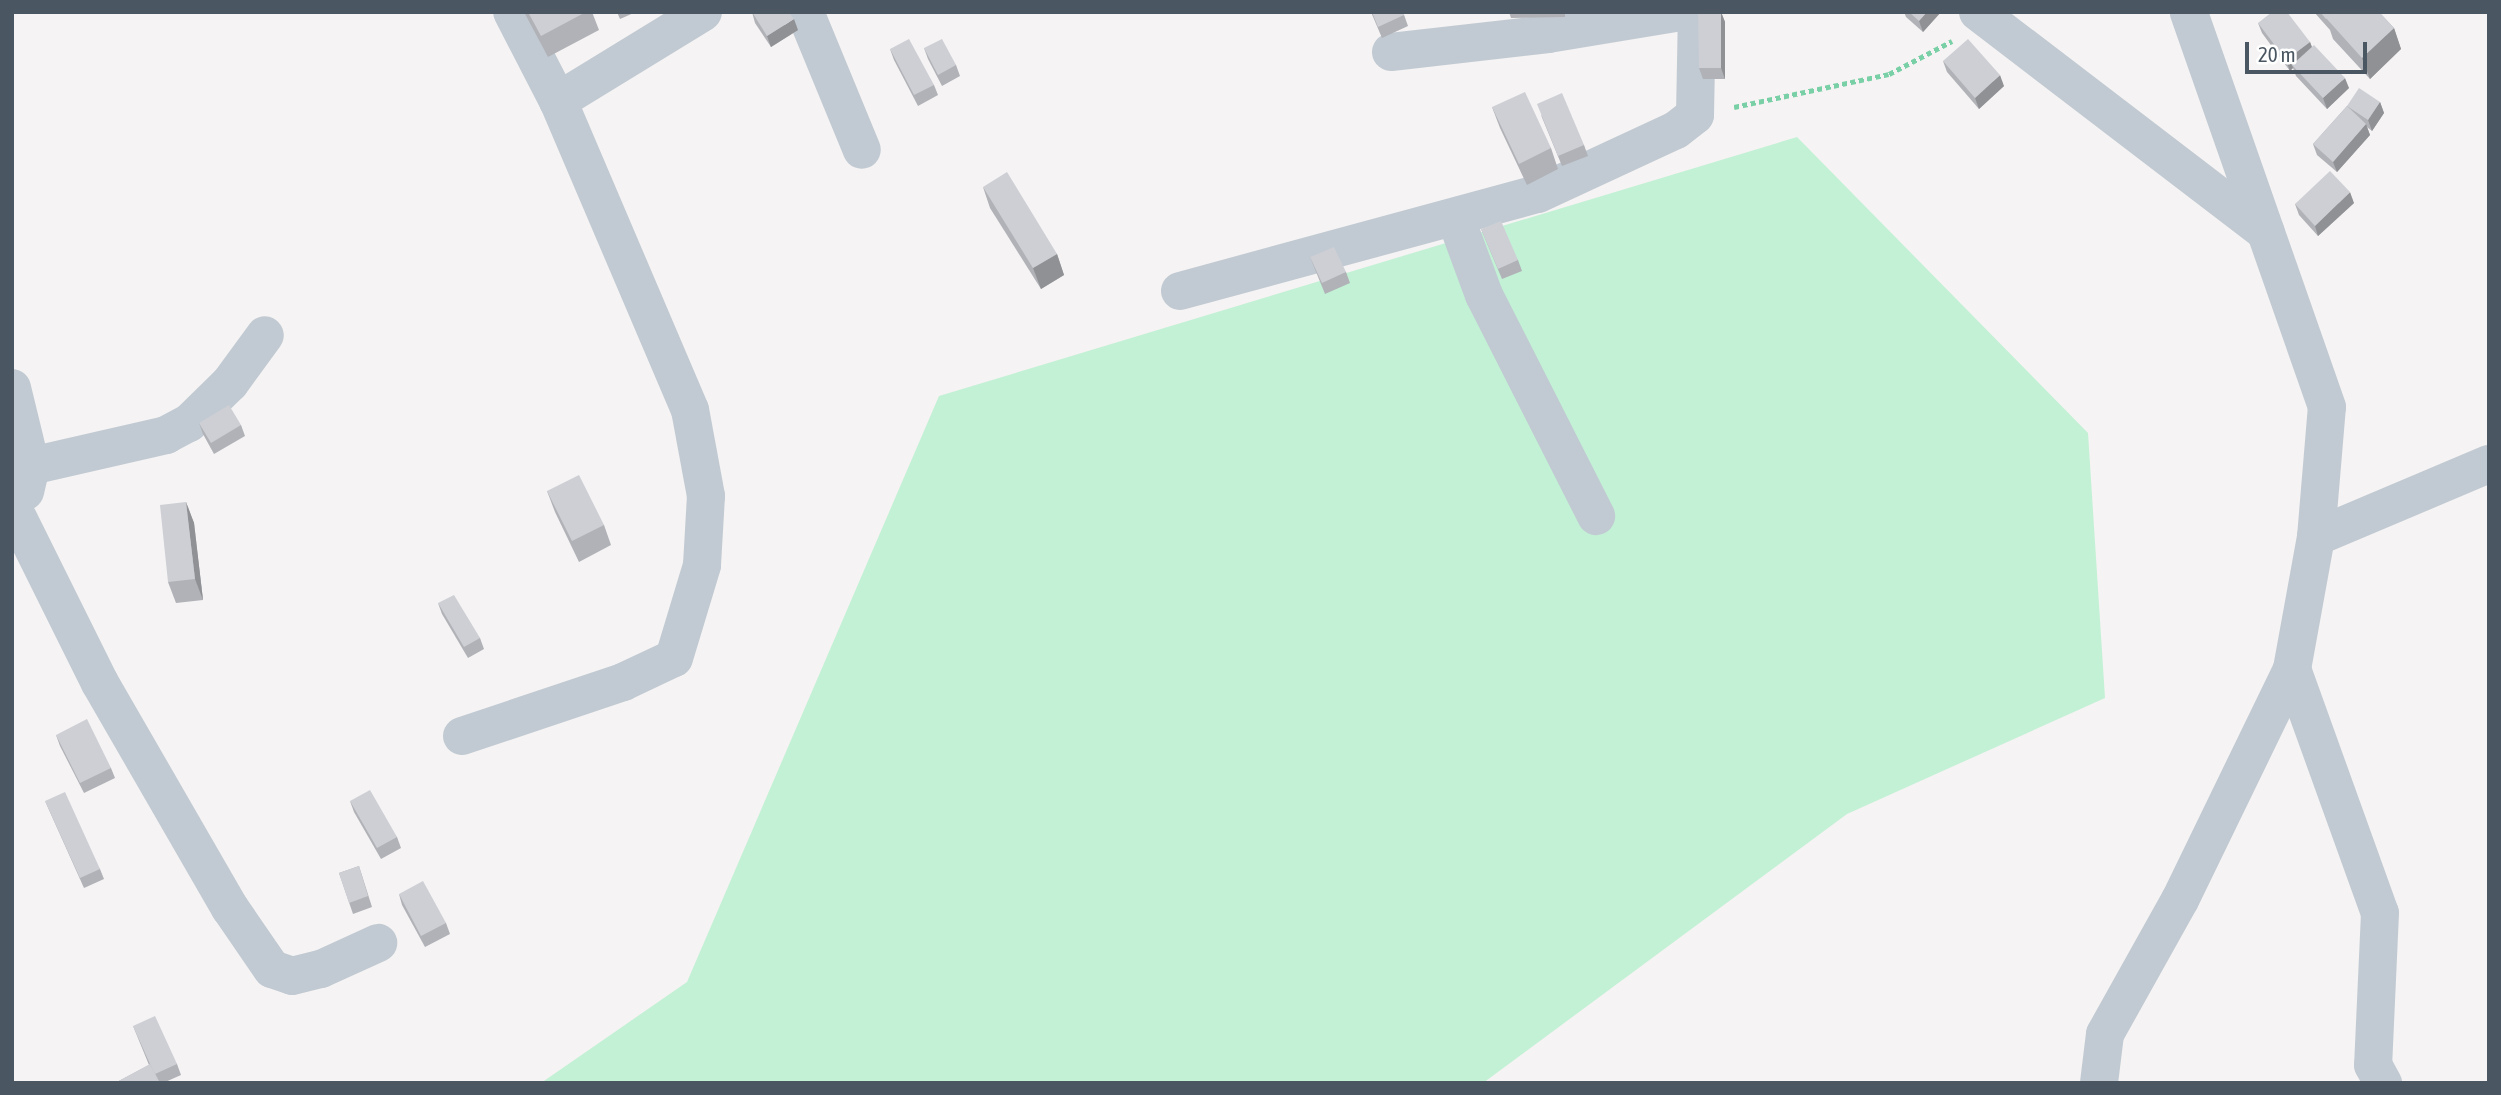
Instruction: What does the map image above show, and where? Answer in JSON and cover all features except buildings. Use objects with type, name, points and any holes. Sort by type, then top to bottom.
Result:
[{"type":"street","points":[[462,736],[623,682],[674,658],[702,565],[706,496],[690,410],[558,101],[512,12]]},
{"type":"street","points":[[558,101],[703,12]]},
{"type":"street","points":[[805,12],[862,150]]},
{"type":"street","points":[[1391,51],[1548,34],[1681,12]]},
{"type":"street","points":[[1180,290],[1456,219],[1538,194],[1676,130],[1696,115],[1698,12]]},
{"type":"street","points":[[2099,1083],[2105,1034],[2180,900],[2291,669],[2316,537],[2327,407],[2189,12]]},
{"type":"street","points":[[1984,17],[2266,232]]},
{"type":"street","points":[[1456,219],[1484,295],[1596,516]]},
{"type":"street","points":[[31,466],[166,435],[190,423],[230,383],[265,335]]},
{"type":"street","points":[[12,388],[31,466],[15,531],[230,908],[272,970],[292,976],[321,969],[379,943]]},
{"type":"street","points":[[2316,537],[2489,464]]},
{"type":"street","points":[[2291,669],[2380,913],[2373,1065],[2383,1083]]},
{"type":"path","points":[[1696,115],[1889,74],[1984,17]]},
{"type":"green space","points":[[1797,137],[2088,433],[2105,698],[1847,814],[1483,1083],[541,1083],[687,982],[939,396]]}]
